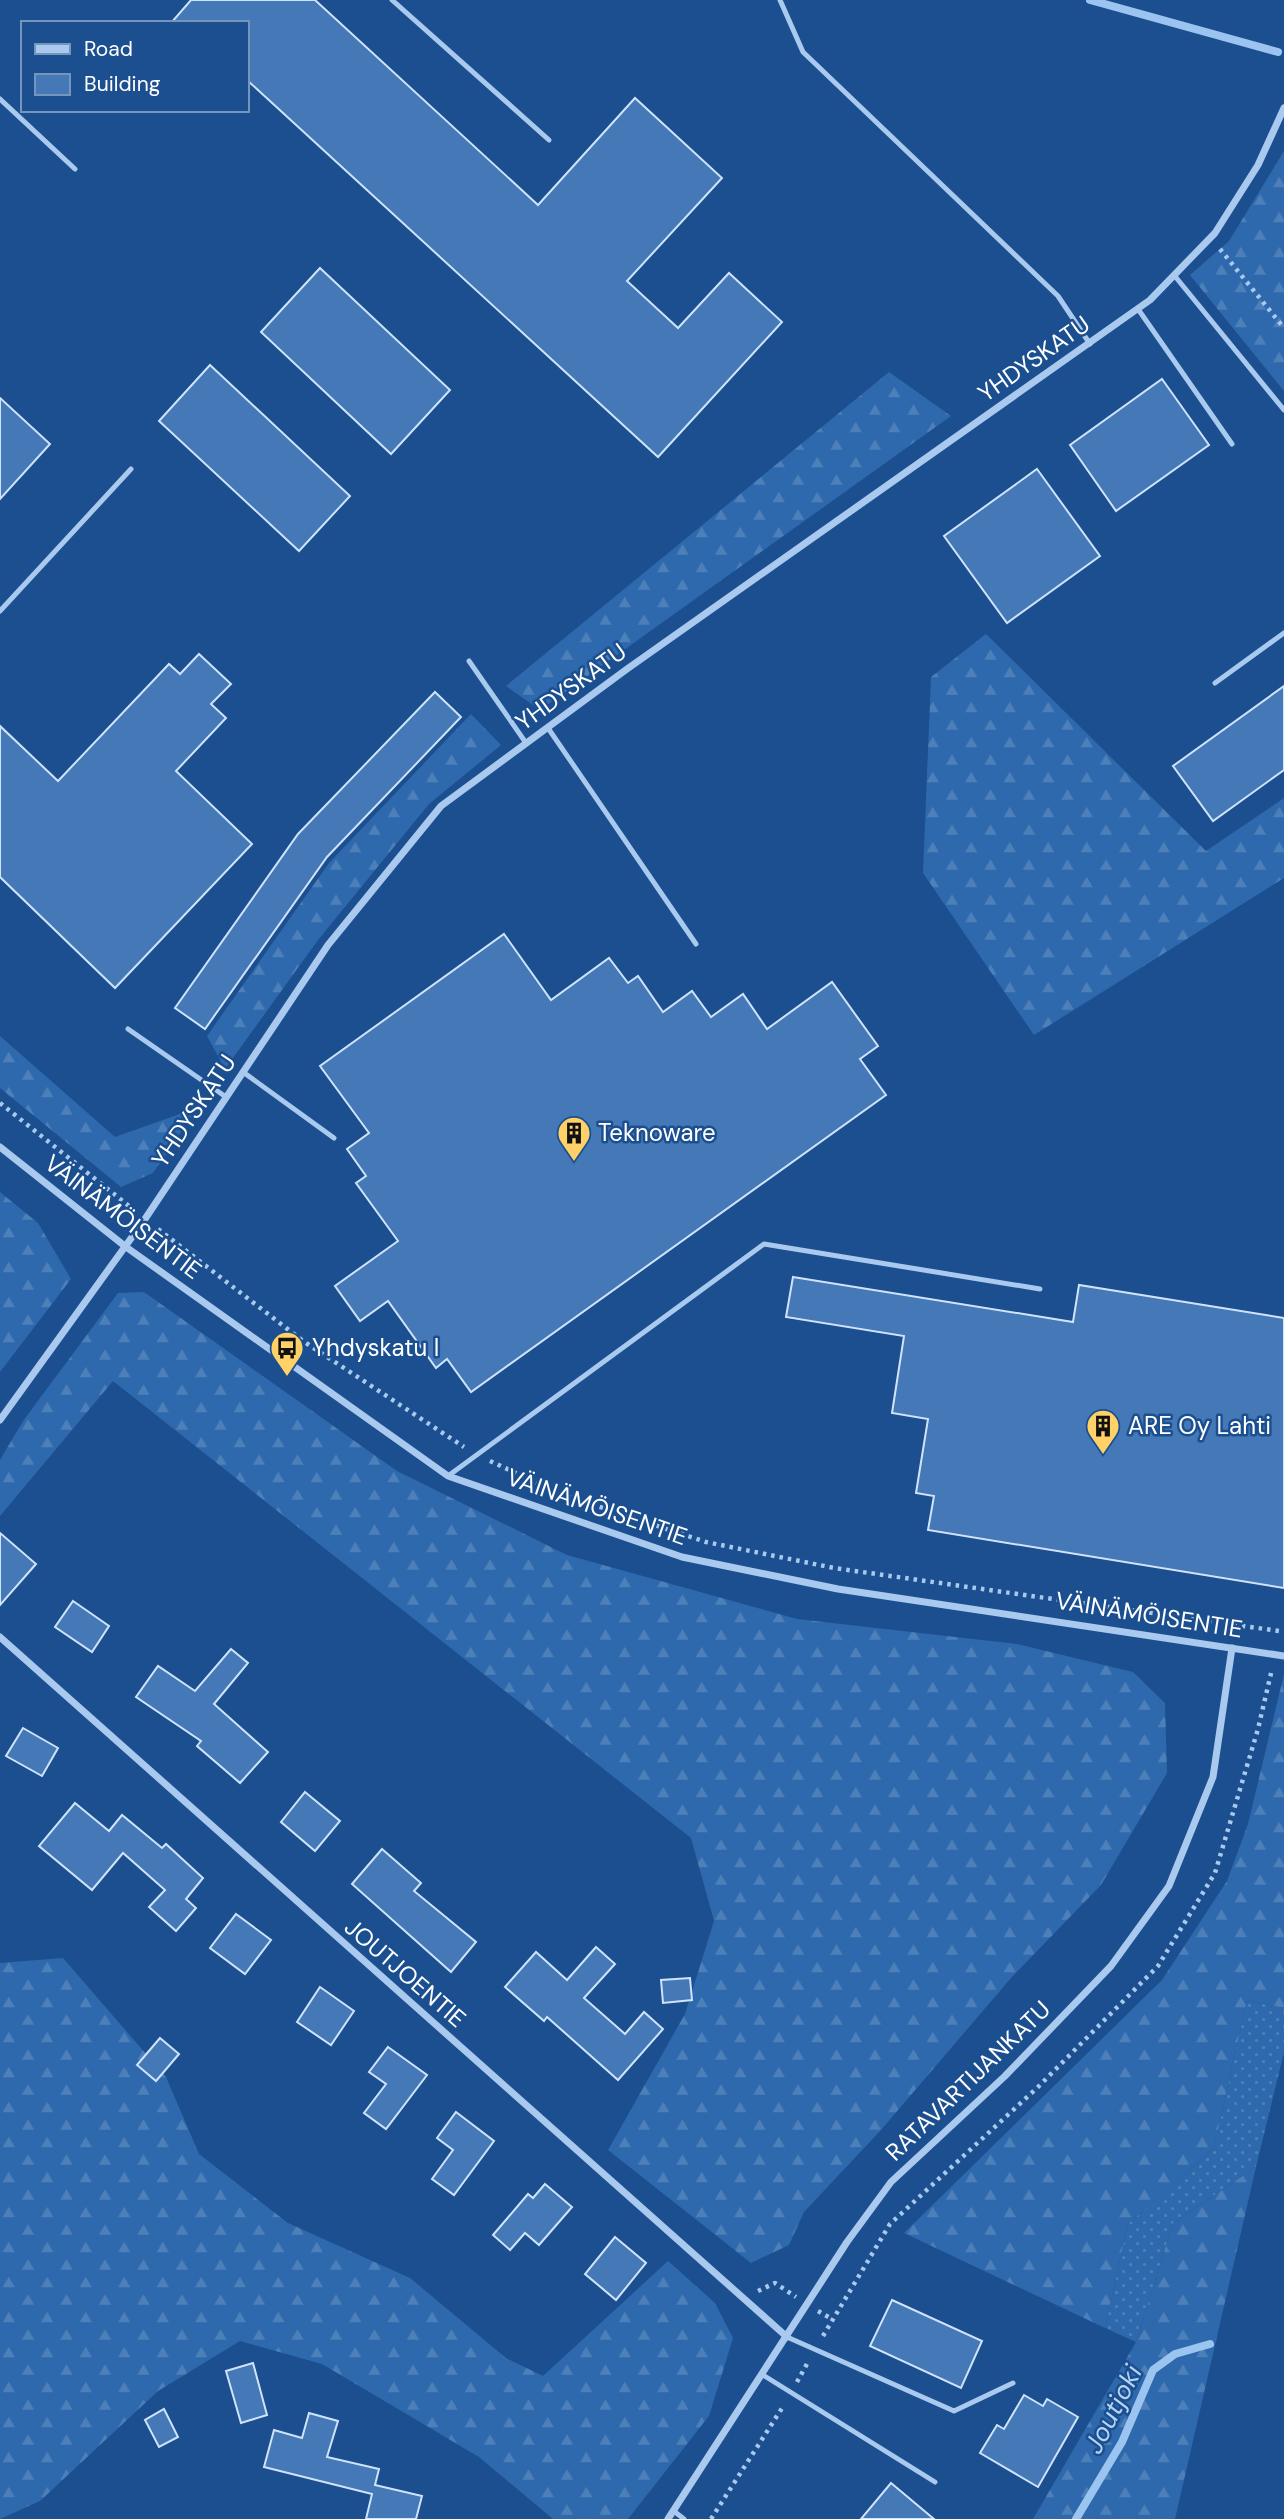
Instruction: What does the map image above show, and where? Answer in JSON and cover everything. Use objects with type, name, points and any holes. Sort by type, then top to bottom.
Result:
[{"type":"street","name":"YHDYSKATU","points":[[0,1420],[145,1219],[328,945],[441,806],[548,727],[1138,309],[1210,238],[1258,165],[1284,108]]},
{"type":"street","name":"VÄINÄMÖISENTIE","points":[[0,1147],[125,1247],[448,1476],[682,1557],[838,1589],[1280,1655]]},
{"type":"street","name":"JOUTJOENTIE","points":[[0,1637],[787,2337]]},
{"type":"street","name":"RATAVARTIJANKATU","points":[[668,2519],[848,2242],[891,2182],[1005,2076],[1111,1966],[1168,1886],[1213,1777],[1232,1648]]},
{"type":"lane","points":[[392,0],[549,140]]},
{"type":"lane","points":[[780,0],[803,52],[1058,296],[1090,344]]},
{"type":"lane","points":[[0,99],[75,169]]},
{"type":"lane","points":[[1174,275],[1284,410]]},
{"type":"lane","points":[[1138,309],[1232,444]]},
{"type":"lane","points":[[0,611],[131,469]]},
{"type":"lane","points":[[1215,683],[1284,633]]},
{"type":"lane","points":[[469,661],[526,743]]},
{"type":"lane","points":[[548,727],[696,944]]},
{"type":"lane","points":[[128,1029],[226,1097]]},
{"type":"lane","points":[[243,1072],[334,1138]]},
{"type":"lane","points":[[448,1476],[764,1244],[1040,1289]]},
{"type":"lane","points":[[787,2337],[954,2411],[1013,2383]]},
{"type":"lane","points":[[763,2375],[935,2482]]},
{"type":"lane","points":[[675,2512],[684,2519]]},
{"type":"path","points":[[1210,238],[1284,328]]},
{"type":"path","points":[[0,1103],[303,1340],[477,1455],[561,1494],[706,1542],[834,1568],[1281,1632],[1280,1655],[1215,1872],[1158,1966],[1038,2087],[890,2224],[791,2393],[711,2519]]},
{"type":"green space","points":[[1284,151],[1284,391],[1190,275],[1229,241]]},
{"type":"green space","points":[[889,372],[951,416],[540,710],[506,686]]},
{"type":"green space","points":[[986,634],[1206,851],[1284,798],[1284,878],[1034,1035],[923,873],[931,677]]},
{"type":"green space","points":[[471,714],[501,745],[429,804],[318,940],[225,1069],[207,1036],[329,863]]},
{"type":"green space","points":[[0,1036],[115,1137],[197,1108],[153,1173],[121,1187],[0,1088]]},
{"type":"green space","points":[[0,1192],[38,1223],[71,1279],[0,1372]]},
{"type":"green space","points":[[144,1292],[397,1471],[567,1555],[797,1619],[1017,1644],[1133,1672],[1165,1703],[1167,1773],[1101,1885],[1011,1978],[881,2130],[804,2212],[789,2245],[751,2263],[608,2150],[685,2014],[714,1921],[691,1838],[113,1381],[0,1516],[0,1460],[23,1421],[118,1293]]},
{"type":"green space","points":[[1284,1674],[1284,2008],[1247,2000],[1214,2148],[1128,2224],[1105,2328],[904,2233],[1162,1980],[1227,1881],[1248,1824]]},
{"type":"green space","points":[[63,1958],[166,2077],[199,2154],[288,2223],[410,2278],[506,2358],[543,2376],[668,2261],[715,2303],[733,2338],[709,2416],[628,2519],[553,2519],[479,2457],[322,2364],[240,2341],[158,2391],[40,2501],[0,2519],[0,1963]]},
{"type":"green space","points":[[1247,2000],[1284,2008],[1284,2052],[1256,2167],[1173,2223],[1136,2342],[1105,2328],[1128,2224],[1214,2148]]},
{"type":"green space","points":[[1256,2167],[1175,2519],[1033,2519],[1136,2342],[1173,2223]]},
{"type":"building","points":[[191,0],[315,0],[538,205],[635,98],[722,178],[627,281],[678,328],[729,273],[782,322],[658,457],[248,81],[248,21],[173,21]]},
{"type":"building","points":[[320,268],[450,390],[391,454],[261,332]]},
{"type":"building","points":[[210,365],[350,496],[299,551],[159,421]]},
{"type":"building","points":[[1162,379],[1209,445],[1116,511],[1070,445]]},
{"type":"building","points":[[0,398],[50,444],[0,499]]},
{"type":"building","points":[[1037,469],[1100,556],[1007,623],[944,536]]},
{"type":"building","points":[[199,654],[231,684],[211,704],[226,718],[176,771],[252,844],[115,988],[0,877],[0,726],[58,781],[169,664],[180,674]]},
{"type":"building","points":[[1284,686],[1284,770],[1213,821],[1173,766]]},
{"type":"building","points":[[435,692],[461,717],[327,857],[205,1029],[175,1008],[298,834]]},
{"type":"building","name":"Teknoware","points":[[504,934],[551,1000],[609,958],[628,983],[638,976],[663,1012],[692,991],[711,1017],[743,994],[767,1029],[832,982],[878,1046],[860,1059],[886,1095],[471,1392],[447,1359],[436,1368],[388,1301],[360,1321],[335,1286],[398,1241],[356,1183],[366,1176],[347,1149],[369,1133],[320,1066]]},
{"type":"building","name":"ARE Oy Lahti","points":[[793,1277],[1073,1322],[1079,1285],[1284,1318],[1284,1588],[928,1530],[934,1496],[916,1493],[928,1419],[892,1413],[904,1336],[786,1317]]},
{"type":"building","points":[[0,1533],[36,1564],[0,1605]]},
{"type":"building","points":[[73,1601],[109,1626],[92,1652],[55,1627]]},
{"type":"building","points":[[231,1649],[248,1663],[214,1704],[268,1752],[240,1783],[197,1746],[201,1741],[136,1697],[158,1666],[195,1691]]},
{"type":"building","points":[[23,1728],[58,1748],[42,1776],[6,1756]]},
{"type":"building","points":[[305,1792],[340,1821],[315,1851],[281,1822]]},
{"type":"building","points":[[75,1803],[109,1831],[122,1815],[162,1848],[166,1844],[203,1878],[186,1899],[196,1908],[176,1931],[149,1907],[165,1890],[123,1853],[92,1890],[39,1846]]},
{"type":"building","points":[[382,1849],[421,1883],[414,1891],[476,1942],[451,1972],[352,1884]]},
{"type":"building","points":[[236,1914],[271,1940],[245,1974],[210,1948]]},
{"type":"building","points":[[596,1947],[615,1964],[584,1998],[625,2034],[644,2012],[663,2029],[618,2080],[547,2017],[544,2021],[505,1987],[536,1952],[567,1980]]},
{"type":"building","points":[[690,1978],[692,2000],[663,2003],[661,1980]]},
{"type":"building","points":[[320,1987],[354,2011],[331,2045],[297,2022]]},
{"type":"building","points":[[160,2038],[179,2054],[156,2081],[137,2065]]},
{"type":"building","points":[[388,2047],[427,2075],[386,2129],[364,2113],[386,2084],[369,2072]]},
{"type":"building","points":[[456,2112],[494,2141],[454,2195],[432,2179],[453,2150],[437,2138]]},
{"type":"building","points":[[545,2184],[572,2207],[539,2245],[525,2233],[510,2250],[493,2235],[528,2194],[533,2198]]},
{"type":"building","points":[[615,2237],[646,2263],[616,2300],[585,2274]]},
{"type":"building","points":[[892,2300],[982,2341],[961,2388],[870,2346]]},
{"type":"building","points":[[253,2363],[267,2415],[241,2423],[226,2371]]},
{"type":"building","points":[[1024,2395],[1043,2406],[1047,2399],[1078,2417],[1038,2487],[980,2453],[997,2425],[1004,2429]]},
{"type":"building","points":[[164,2409],[178,2437],[159,2447],[145,2420]]},
{"type":"building","points":[[309,2413],[338,2421],[327,2457],[379,2469],[375,2485],[422,2496],[416,2519],[366,2519],[372,2494],[264,2467],[274,2430],[302,2438]]},
{"type":"building","points":[[891,2483],[934,2519],[861,2519]]},
{"type":"waterway","points":[[1090,0],[1278,52]]},
{"type":"waterway","name":"Joutjoki","points":[[1076,2519],[1122,2442],[1153,2370],[1175,2354],[1210,2344]]},
{"type":"place","name":"Teknoware","points":[[574,1163]]},
{"type":"place","name":"Yhdyskatu I","points":[[287,1378]]},
{"type":"place","name":"ARE Oy Lahti","points":[[1103,1456]]}]
